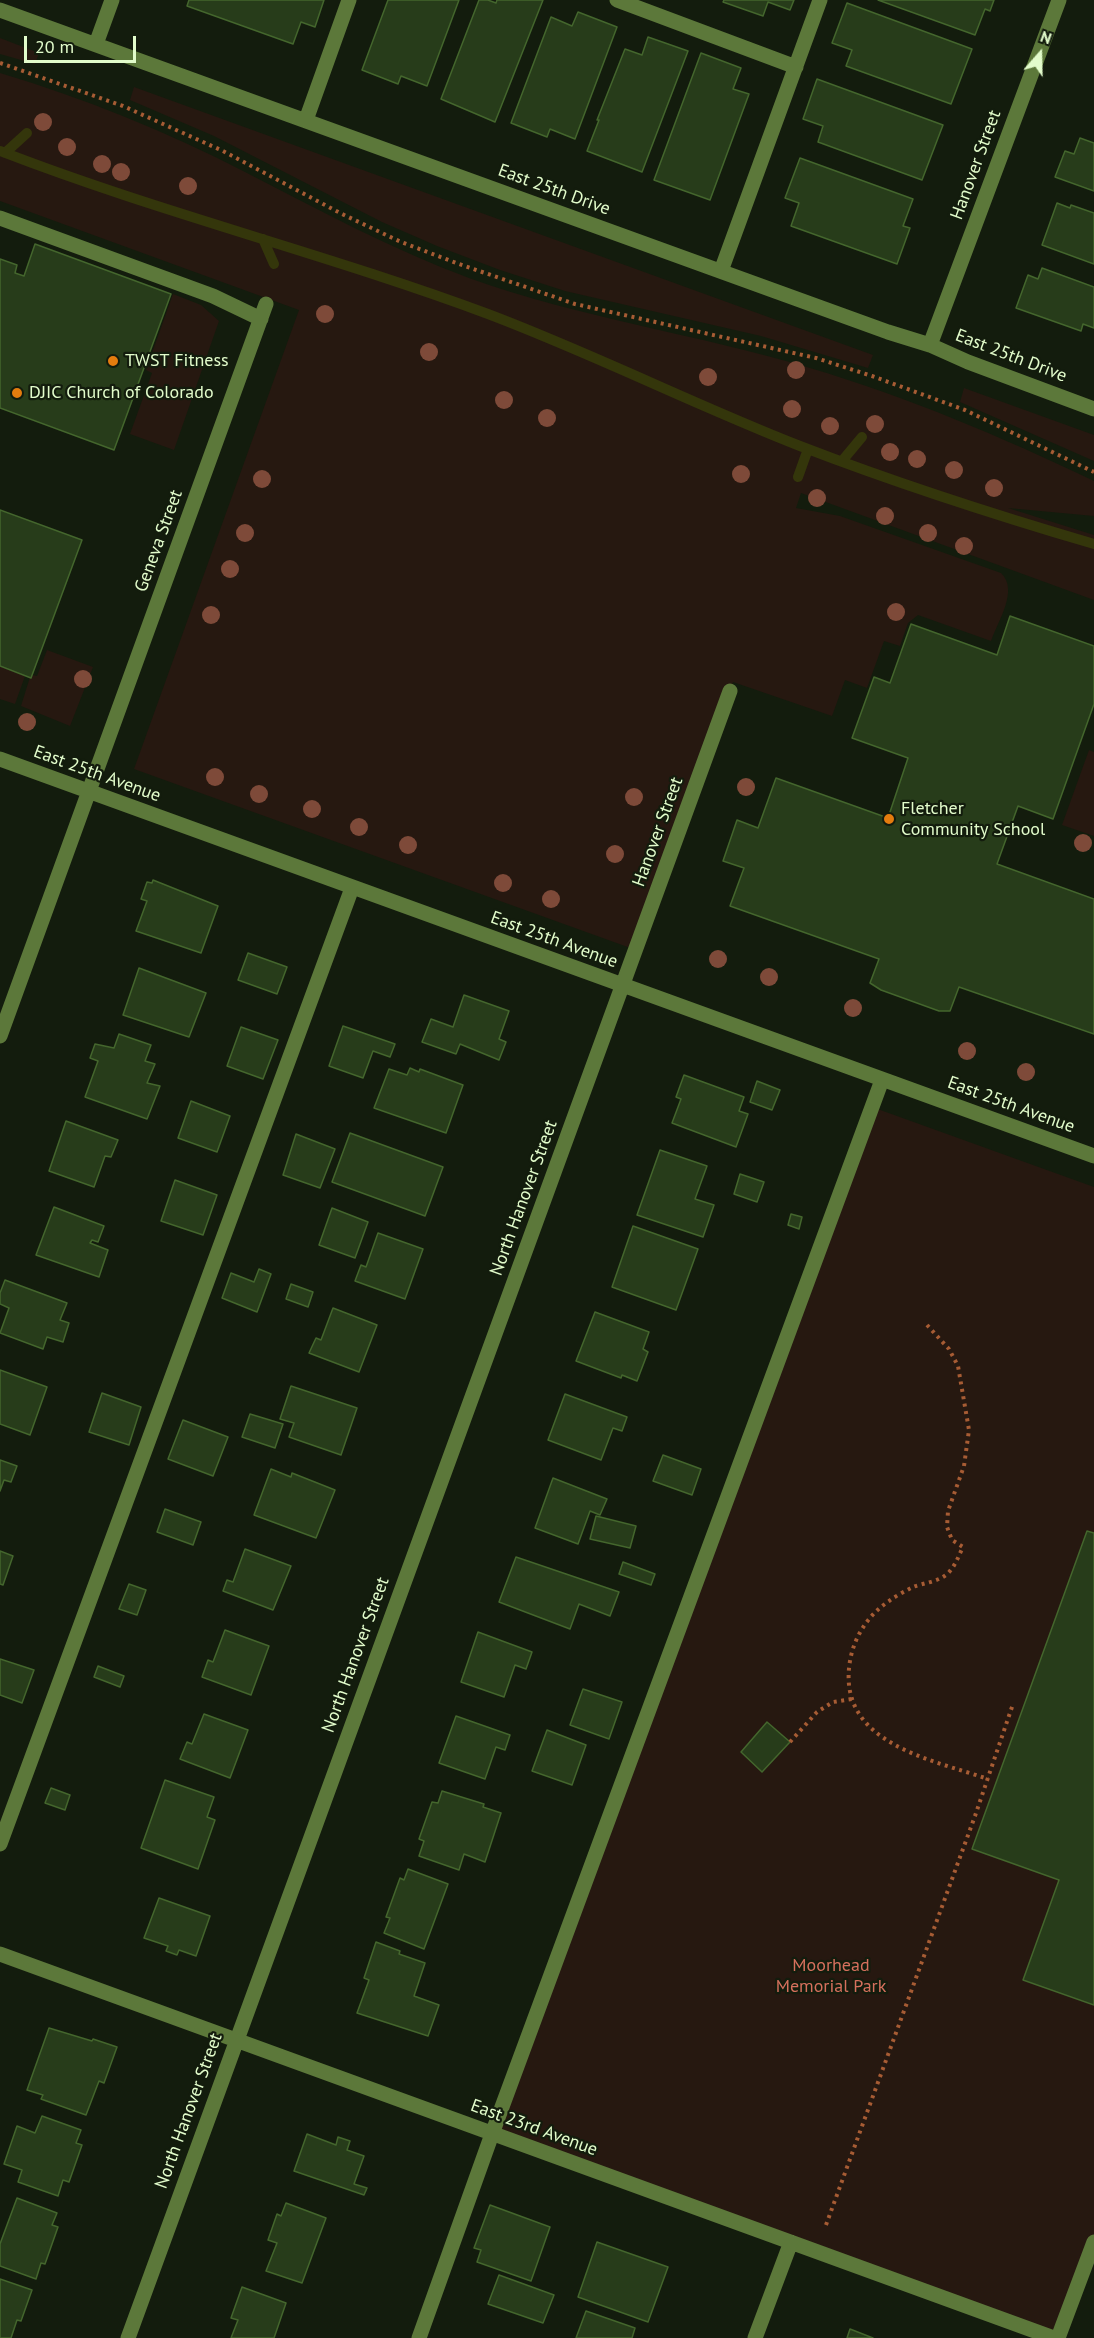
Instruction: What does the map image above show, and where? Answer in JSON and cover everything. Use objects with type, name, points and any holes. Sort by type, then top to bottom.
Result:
[{"type":"street","points":[[96,44],[112,0]]},
{"type":"street","points":[[306,120],[349,0]]},
{"type":"street","points":[[617,0],[796,67]]},
{"type":"street","points":[[722,271],[820,0]]},
{"type":"street","name":"Hanover Street","points":[[930,345],[1059,0]]},
{"type":"street","name":"East 25th Drive","points":[[0,10],[888,332],[930,345],[968,362],[1094,409]]},
{"type":"street","points":[[0,218],[213,296],[261,320]]},
{"type":"street","name":"Geneva Street","points":[[0,1036],[266,304]]},
{"type":"street","name":"Hanover Street","points":[[623,985],[730,691]]},
{"type":"street","name":"East 25th Avenue","points":[[0,759],[1094,1156]]},
{"type":"street","points":[[0,1844],[352,888]]},
{"type":"street","name":"North Hanover Street","points":[[128,2338],[623,985]]},
{"type":"street","points":[[419,2338],[492,2134],[882,1080]]},
{"type":"street","name":"East 23rd Avenue","points":[[0,1954],[1056,2338]]},
{"type":"street","points":[[755,2338],[790,2242]]},
{"type":"street","points":[[1056,2338],[1094,2242]]},
{"type":"path","points":[[0,63],[123,106],[223,151],[400,242],[575,304],[816,358],[872,376],[965,410],[1094,472]]},
{"type":"path","points":[[927,1325],[949,1349],[958,1366],[969,1430],[964,1466],[948,1511],[947,1527],[952,1540],[963,1547],[955,1565],[945,1577],[913,1587],[874,1612],[861,1630],[852,1650],[848,1673],[852,1699],[864,1722],[883,1740],[909,1752],[988,1779]]},
{"type":"path","points":[[790,1742],[817,1712],[833,1702],[852,1699]]},
{"type":"path","points":[[816,2252],[988,1779],[1013,1704]]},
{"type":"green space","points":[[0,38],[39,53],[35,64],[0,54]]},
{"type":"green space","points":[[0,73],[63,93],[156,130],[216,157],[383,242],[469,278],[553,304],[725,345],[847,379],[954,419],[1094,481],[1094,516],[1008,508],[1094,535],[1094,600],[801,493],[796,508],[840,516],[1001,573],[1008,588],[1005,606],[991,641],[918,615],[908,623],[900,646],[884,641],[867,688],[845,680],[832,716],[733,682],[636,950],[134,769],[299,310],[0,201]]},
{"type":"green space","points":[[134,87],[873,355],[868,368],[761,336],[565,291],[500,270],[382,222],[214,136],[130,100]]},
{"type":"green space","points":[[173,294],[201,305],[219,321],[174,450],[130,434],[152,373],[146,370]]},
{"type":"green space","points":[[964,388],[1094,435],[1094,461],[960,402]]},
{"type":"green space","points":[[47,650],[93,667],[70,726],[21,706],[30,677],[37,676]]},
{"type":"green space","points":[[0,666],[25,676],[15,704],[0,699]]},
{"type":"green space","points":[[1089,750],[1094,752],[1094,836],[1062,825]]},
{"type":"green space","name":"Moorhead Memorial Park","points":[[872,1107],[1094,1187],[1094,2235],[1058,2338],[492,2134]]},
{"type":"building","points":[[189,0],[324,0],[315,27],[301,22],[293,44],[187,6]]},
{"type":"building","points":[[388,0],[459,0],[427,86],[401,76],[398,84],[362,70]]},
{"type":"building","points":[[479,0],[496,3],[497,0],[543,0],[495,122],[441,99]]},
{"type":"building","points":[[724,0],[794,0],[790,10],[768,2],[763,16],[723,2]]},
{"type":"building","points":[[878,0],[994,0],[990,11],[985,9],[975,35]]},
{"type":"building","points":[[847,3],[972,49],[951,104],[846,66],[852,50],[832,43]]},
{"type":"building","points":[[578,12],[617,27],[575,139],[550,129],[547,137],[511,123],[551,17],[572,26]]},
{"type":"building","points":[[648,37],[688,51],[642,172],[587,151],[625,49],[642,55]]},
{"type":"building","points":[[701,53],[741,68],[733,89],[749,94],[710,200],[654,180]]},
{"type":"building","points":[[817,79],[943,125],[922,180],[818,142],[823,126],[803,119]]},
{"type":"building","points":[[1080,138],[1094,143],[1094,191],[1055,177],[1065,151],[1074,154]]},
{"type":"building","points":[[800,158],[913,199],[903,226],[910,228],[897,264],[791,226],[799,203],[785,198]]},
{"type":"building","points":[[1057,203],[1094,213],[1094,264],[1042,245]]},
{"type":"building","points":[[35,244],[171,294],[114,450],[0,408],[0,259],[17,265],[15,273],[24,276]]},
{"type":"building","points":[[1042,268],[1094,287],[1094,328],[1083,324],[1081,331],[1016,308],[1028,275],[1038,279]]},
{"type":"building","points":[[0,510],[82,540],[31,678],[0,666]]},
{"type":"building","points":[[1010,616],[1094,646],[1094,704],[1053,819],[1018,806],[997,864],[1094,899],[1094,1034],[959,987],[950,1011],[939,1011],[881,990],[870,983],[879,959],[730,906],[744,868],[723,861],[737,820],[758,828],[776,778],[888,818],[908,758],[852,738],[874,677],[890,683],[911,624],[997,655]]},
{"type":"building","points":[[153,880],[218,906],[201,953],[136,931],[147,901],[141,899],[147,882],[152,883]]},
{"type":"building","points":[[248,953],[287,967],[277,994],[238,980]]},
{"type":"building","points":[[139,968],[206,993],[189,1037],[123,1015]]},
{"type":"building","points":[[464,995],[509,1011],[499,1039],[506,1042],[499,1060],[460,1044],[456,1054],[422,1042],[431,1019],[453,1027]]},
{"type":"building","points":[[343,1026],[395,1044],[390,1057],[373,1051],[363,1078],[329,1066]]},
{"type":"building","points":[[241,1027],[278,1040],[263,1079],[227,1066]]},
{"type":"building","points":[[119,1034],[151,1045],[145,1061],[155,1064],[147,1083],[160,1086],[147,1119],[85,1097],[98,1061],[90,1058],[95,1044],[114,1048]]},
{"type":"building","points":[[410,1068],[419,1072],[420,1069],[463,1085],[446,1133],[374,1108],[389,1069],[407,1075]]},
{"type":"building","points":[[684,1075],[744,1097],[739,1111],[748,1114],[736,1147],[672,1123],[681,1099],[676,1097]]},
{"type":"building","points":[[757,1081],[780,1090],[772,1110],[750,1102]]},
{"type":"building","points":[[191,1101],[230,1116],[217,1152],[178,1138]]},
{"type":"building","points":[[66,1121],[118,1140],[111,1157],[105,1156],[94,1187],[49,1171]]},
{"type":"building","points":[[350,1133],[443,1167],[425,1216],[332,1182]]},
{"type":"building","points":[[296,1134],[335,1149],[320,1188],[283,1175]]},
{"type":"building","points":[[660,1150],[707,1166],[695,1199],[714,1205],[703,1237],[637,1215]]},
{"type":"building","points":[[740,1174],[764,1182],[757,1202],[734,1194]]},
{"type":"building","points":[[175,1180],[217,1195],[203,1235],[161,1221]]},
{"type":"building","points":[[54,1207],[104,1226],[98,1242],[92,1240],[90,1243],[108,1250],[99,1277],[36,1255]]},
{"type":"building","points":[[332,1208],[368,1222],[355,1258],[319,1245]]},
{"type":"building","points":[[791,1214],[802,1217],[799,1229],[788,1225]]},
{"type":"building","points":[[633,1226],[698,1249],[676,1310],[612,1287]]},
{"type":"building","points":[[378,1233],[423,1249],[405,1299],[355,1281],[361,1265],[366,1267]]},
{"type":"building","points":[[259,1269],[271,1274],[257,1312],[222,1298],[231,1273],[254,1282]]},
{"type":"building","points":[[5,1280],[67,1303],[60,1320],[69,1323],[63,1342],[47,1337],[43,1349],[0,1333],[9,1308],[0,1304],[0,1293]]},
{"type":"building","points":[[291,1284],[313,1292],[308,1307],[286,1299]]},
{"type":"building","points":[[333,1308],[377,1325],[359,1372],[309,1353],[316,1338],[321,1340]]},
{"type":"building","points":[[595,1312],[649,1332],[643,1349],[648,1352],[637,1381],[622,1375],[621,1378],[576,1361]]},
{"type":"building","points":[[0,1370],[47,1387],[30,1435],[0,1424]]},
{"type":"building","points":[[291,1386],[357,1408],[341,1455],[289,1437],[294,1423],[280,1419]]},
{"type":"building","points":[[102,1393],[141,1407],[129,1445],[89,1432]]},
{"type":"building","points":[[565,1394],[627,1417],[622,1431],[613,1428],[601,1460],[548,1440]]},
{"type":"building","points":[[250,1414],[283,1424],[275,1448],[242,1437]]},
{"type":"building","points":[[183,1420],[228,1437],[213,1476],[168,1459]]},
{"type":"building","points":[[663,1455],[701,1469],[692,1495],[653,1481]]},
{"type":"building","points":[[0,1460],[17,1466],[11,1482],[4,1480],[0,1491]]},
{"type":"building","points":[[271,1469],[291,1477],[292,1473],[335,1490],[316,1538],[254,1515]]},
{"type":"building","points":[[553,1478],[607,1499],[600,1515],[590,1511],[578,1544],[535,1528]]},
{"type":"building","points":[[165,1509],[201,1522],[193,1545],[157,1532]]},
{"type":"building","points":[[596,1516],[636,1526],[630,1548],[590,1539]]},
{"type":"building","points":[[1087,1531],[1094,1533],[1094,2005],[1023,1980],[1059,1880],[972,1849]]},
{"type":"building","points":[[245,1549],[291,1566],[273,1610],[223,1591],[227,1580],[233,1582]]},
{"type":"building","points":[[0,1551],[13,1556],[3,1585],[0,1584]]},
{"type":"building","points":[[516,1557],[619,1592],[610,1616],[579,1604],[570,1629],[499,1602]]},
{"type":"building","points":[[623,1562],[655,1574],[651,1585],[619,1574]]},
{"type":"building","points":[[129,1584],[146,1590],[137,1615],[119,1609]]},
{"type":"building","points":[[225,1630],[269,1646],[251,1695],[202,1677],[208,1660],[213,1662]]},
{"type":"building","points":[[478,1632],[532,1652],[526,1669],[515,1665],[504,1697],[461,1682]]},
{"type":"building","points":[[0,1659],[34,1670],[22,1703],[0,1695]]},
{"type":"building","points":[[98,1666],[124,1676],[120,1687],[94,1677]]},
{"type":"building","points":[[583,1689],[622,1702],[609,1739],[570,1725]]},
{"type":"building","points":[[204,1714],[248,1730],[230,1778],[180,1759],[187,1742],[192,1744]]},
{"type":"building","points":[[456,1716],[510,1735],[505,1750],[496,1747],[485,1779],[439,1763]]},
{"type":"building","points":[[767,1722],[790,1742],[762,1772],[741,1752]]},
{"type":"building","points":[[547,1730],[586,1745],[572,1785],[532,1771]]},
{"type":"building","points":[[165,1780],[214,1797],[207,1817],[215,1820],[198,1869],[141,1848]]},
{"type":"building","points":[[51,1788],[70,1795],[65,1810],[45,1803]]},
{"type":"building","points":[[442,1791],[484,1804],[483,1807],[501,1813],[485,1862],[464,1854],[459,1870],[419,1856],[424,1841],[419,1839],[432,1802],[438,1803]]},
{"type":"building","points":[[408,1869],[448,1884],[424,1949],[384,1933],[390,1918],[386,1917],[400,1878],[404,1880]]},
{"type":"building","points":[[159,1898],[210,1916],[196,1956],[179,1950],[177,1955],[166,1951],[168,1946],[144,1938]]},
{"type":"building","points":[[376,1942],[400,1951],[399,1954],[425,1963],[414,1996],[439,2005],[428,2036],[357,2013],[369,1980],[364,1978]]},
{"type":"building","points":[[49,2028],[117,2047],[104,2083],[99,2081],[86,2115],[41,2099],[43,2095],[27,2090]]},
{"type":"building","points":[[42,2116],[81,2130],[76,2143],[82,2145],[69,2182],[63,2180],[58,2196],[18,2182],[22,2170],[4,2164],[17,2126],[35,2133]]},
{"type":"building","points":[[307,2134],[336,2145],[338,2137],[350,2141],[347,2150],[364,2156],[354,2184],[367,2188],[364,2195],[294,2171]]},
{"type":"building","points":[[17,2198],[57,2213],[52,2225],[58,2227],[45,2264],[41,2263],[36,2279],[0,2266],[0,2244]]},
{"type":"building","points":[[286,2203],[326,2218],[302,2283],[266,2271],[277,2243],[268,2240],[277,2214],[281,2216]]},
{"type":"building","points":[[490,2205],[550,2227],[531,2281],[477,2262],[481,2250],[474,2248]]},
{"type":"building","points":[[597,2242],[668,2267],[648,2322],[578,2297]]},
{"type":"building","points":[[499,2275],[554,2295],[543,2323],[488,2304]]},
{"type":"building","points":[[0,2279],[32,2290],[21,2321],[17,2320],[11,2338],[0,2338]]},
{"type":"building","points":[[242,2287],[286,2303],[274,2338],[231,2338],[238,2320],[231,2318]]},
{"type":"building","points":[[586,2311],[635,2328],[632,2338],[576,2338]]},
{"type":"building","points":[[850,2329],[873,2338],[847,2338]]},
{"type":"waterway","points":[[5,153],[27,133]]},
{"type":"waterway","points":[[0,151],[121,194],[427,292],[567,346],[800,446],[946,498],[1094,544]]},
{"type":"waterway","points":[[263,239],[274,264]]},
{"type":"waterway","points":[[842,461],[862,437]]},
{"type":"waterway","points":[[798,477],[808,449]]},
{"type":"place","name":"TWST Fitness","points":[[113,361]]},
{"type":"place","name":"DJIC Church of Colorado","points":[[17,393]]},
{"type":"place","name":"Fletcher Community School","points":[[889,819]]}]
